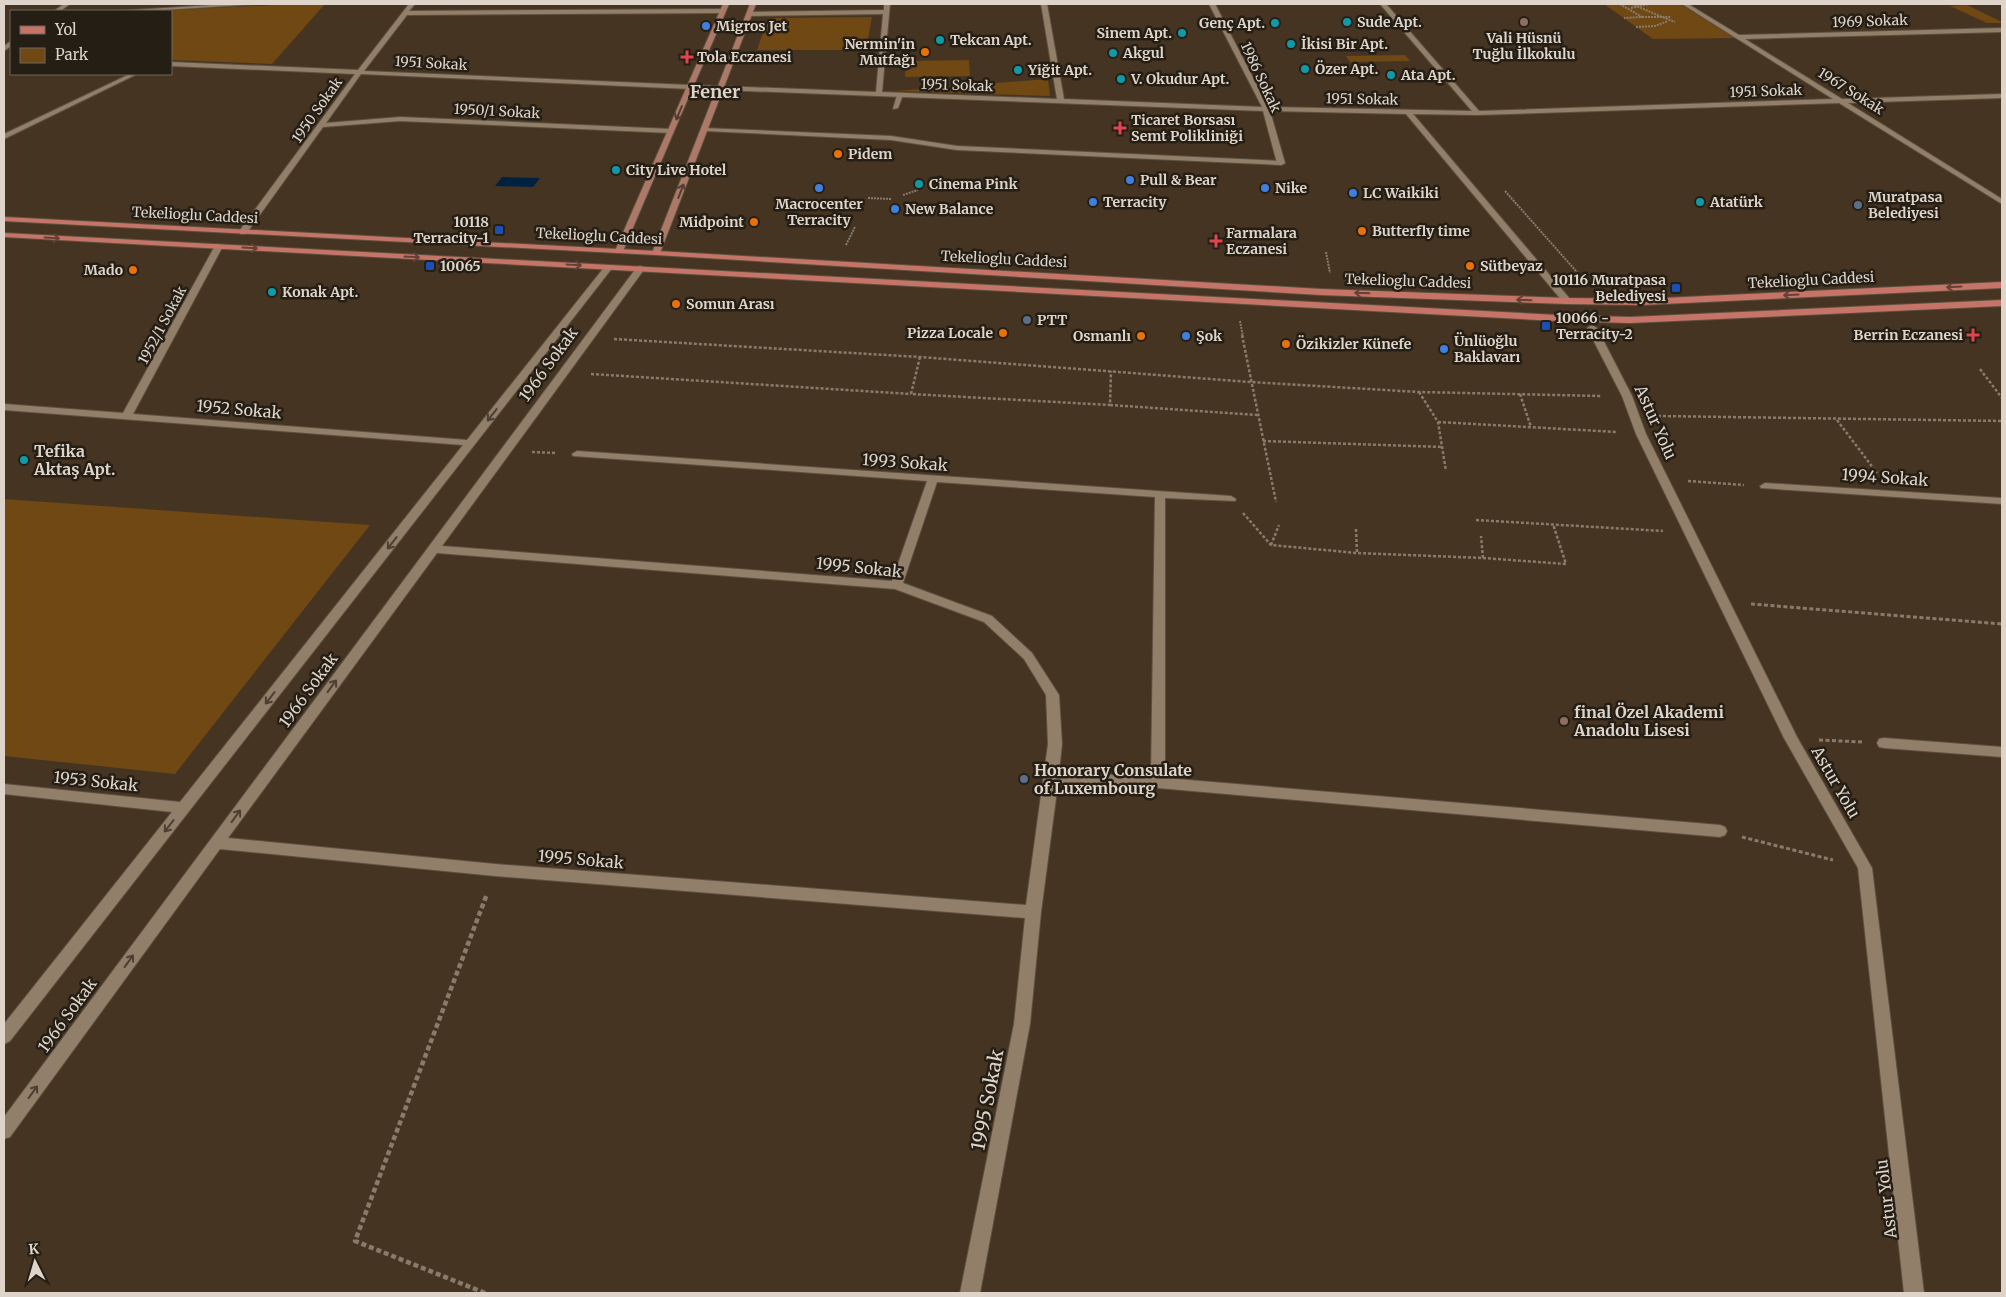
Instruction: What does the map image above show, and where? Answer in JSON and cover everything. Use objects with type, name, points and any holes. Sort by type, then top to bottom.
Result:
[{"type":"main road","name":"Tekelioglu Caddesi","points":[[4,219],[656,253],[1321,292],[1567,302],[1652,301],[2002,284]]},
{"type":"main road","name":"Tekelioglu Caddesi","points":[[4,235],[1557,318],[1630,320],[2002,303]]},
{"type":"street","points":[[139,10],[256,4]]},
{"type":"street","name":"1950 Sokak","points":[[243,232],[323,125],[358,72],[412,4]]},
{"type":"street","points":[[656,253],[753,4]]},
{"type":"street","points":[[879,94],[888,4]]},
{"type":"street","points":[[1044,4],[1060,101]]},
{"type":"street","name":"1986 Sokak","points":[[706,126],[891,138],[956,148],[1281,163],[1266,109],[1212,4]]},
{"type":"street","points":[[1383,4],[1477,113]]},
{"type":"street","name":"1967 Sokak","points":[[1684,4],[1844,101],[2002,202]]},
{"type":"street","points":[[405,13],[725,7],[619,251]]},
{"type":"street","points":[[750,14],[886,12]]},
{"type":"street","name":"1969 Sokak","points":[[1738,37],[2002,30]]},
{"type":"street","name":"1951 Sokak","points":[[172,64],[690,87]]},
{"type":"street","points":[[4,137],[132,75]]},
{"type":"street","points":[[690,87],[721,88]]},
{"type":"street","name":"1951 Sokak","points":[[721,88],[1266,109],[1477,113],[2002,96]]},
{"type":"street","points":[[895,108],[900,95]]},
{"type":"street","points":[[1408,112],[1567,302]]},
{"type":"street","name":"1950/1 Sokak","points":[[323,125],[400,118],[671,131]]},
{"type":"street","points":[[706,126],[735,122]]},
{"type":"street","name":"1952/1 Sokak","points":[[127,415],[219,246]]},
{"type":"street","name":"1966 Sokak","points":[[4,1036],[609,267]]},
{"type":"street","name":"1966 Sokak","points":[[4,1131],[640,269]]},
{"type":"street","name":"Astur Yolu","points":[[1592,328],[1627,396],[1641,434],[1791,738],[1865,868],[1914,1293]]},
{"type":"street","name":"1952 Sokak","points":[[4,407],[471,443]]},
{"type":"street","name":"1993 Sokak","points":[[577,454],[932,480],[1160,493],[1231,500]]},
{"type":"street","points":[[896,585],[932,480]]},
{"type":"street","name":"1994 Sokak","points":[[1765,486],[2002,501]]},
{"type":"street","points":[[1158,783],[1160,493]]},
{"type":"street","name":"1995 Sokak","points":[[433,549],[896,585],[988,619],[1028,656],[1052,695],[1054,744],[1052,777],[1033,912],[1022,1024],[970,1293]]},
{"type":"street","points":[[1884,743],[2002,752]]},
{"type":"street","points":[[1052,777],[1158,783],[1720,831]]},
{"type":"street","name":"1953 Sokak","points":[[4,789],[184,808]]},
{"type":"street","name":"1995 Sokak","points":[[216,843],[495,870],[1033,912]]},
{"type":"path","points":[[1620,4],[1642,17]]},
{"type":"path","points":[[1632,4],[1641,7]]},
{"type":"path","points":[[1629,8],[1649,4]]},
{"type":"path","points":[[1624,18],[1662,16]]},
{"type":"path","points":[[1636,26],[1655,26],[1669,21]]},
{"type":"path","points":[[1499,185],[1585,280]]},
{"type":"path","points":[[903,194],[918,190]]},
{"type":"path","points":[[869,197],[891,198]]},
{"type":"path","points":[[844,250],[855,228]]},
{"type":"path","points":[[1326,252],[1331,277]]},
{"type":"path","points":[[1240,320],[1250,382],[1276,502]]},
{"type":"path","points":[[609,339],[920,357],[1250,382],[1419,392],[1627,396]]},
{"type":"path","points":[[911,394],[920,357]]},
{"type":"path","points":[[1980,369],[2002,398]]},
{"type":"path","points":[[1110,404],[1111,371]]},
{"type":"path","points":[[585,374],[1110,404],[1257,415]]},
{"type":"path","points":[[1419,392],[1438,422],[1446,471]]},
{"type":"path","points":[[1520,394],[1531,427]]},
{"type":"path","points":[[1635,415],[2002,421]]},
{"type":"path","points":[[1836,419],[1893,494]]},
{"type":"path","points":[[1438,422],[1641,434]]},
{"type":"path","points":[[1263,441],[1443,447]]},
{"type":"path","points":[[531,452],[577,454]]},
{"type":"path","points":[[1663,479],[1765,486]]},
{"type":"path","points":[[1231,500],[1271,545],[1357,553],[1483,558],[1566,564],[1553,524]]},
{"type":"path","points":[[1476,520],[1691,532]]},
{"type":"path","points":[[1271,545],[1279,525]]},
{"type":"path","points":[[1356,529],[1357,553]]},
{"type":"path","points":[[1481,536],[1483,558]]},
{"type":"path","points":[[1723,602],[2002,624]]},
{"type":"path","points":[[1791,738],[1884,743]]},
{"type":"path","points":[[1720,831],[1865,868]]},
{"type":"path","points":[[485,1293],[355,1242],[495,870]]},
{"type":"green space","points":[[325,4],[272,64],[172,60],[172,10]]},
{"type":"green space","points":[[1604,4],[1680,4],[1735,38],[1653,39]]},
{"type":"green space","points":[[1967,5],[2002,23],[1987,23],[1950,6]]},
{"type":"green space","points":[[872,17],[866,50],[757,50],[768,18]]},
{"type":"green space","points":[[1405,55],[1410,61],[1350,62],[1346,56]]},
{"type":"green space","points":[[969,60],[970,76],[905,77],[906,61]]},
{"type":"green space","points":[[1048,79],[1050,96],[895,91]]},
{"type":"green space","points":[[4,499],[370,525],[175,774],[4,756]]},
{"type":"water","points":[[502,177],[540,178],[533,187],[495,186]]},
{"type":"place","name":"Sude Apt.","points":[[1347,22]]},
{"type":"place","name":"Vali Hüsnü Tuğlu İlkokulu","points":[[1524,22]]},
{"type":"place","name":"Genç Apt.","points":[[1275,23]]},
{"type":"place","name":"Migros Jet","points":[[706,26]]},
{"type":"place","name":"Sinem Apt.","points":[[1182,33]]},
{"type":"place","name":"Tekcan Apt.","points":[[940,40]]},
{"type":"place","name":"İkisi Bir Apt.","points":[[1291,44]]},
{"type":"place","name":"Nermin'in Mutfağı","points":[[925,52]]},
{"type":"place","name":"Akgul","points":[[1113,53]]},
{"type":"place","name":"Tola Eczanesi","points":[[687,57]]},
{"type":"place","name":"Özer Apt.","points":[[1305,69]]},
{"type":"place","name":"Yiğit Apt.","points":[[1018,70]]},
{"type":"place","name":"Ata Apt.","points":[[1391,75]]},
{"type":"place","name":"V. Okudur Apt.","points":[[1121,79]]},
{"type":"place","name":"Ticaret Borsası Semt Polikliniği","points":[[1120,128]]},
{"type":"place","name":"Pidem","points":[[838,154]]},
{"type":"place","name":"City Live Hotel","points":[[616,170]]},
{"type":"place","name":"Pull & Bear","points":[[1130,180]]},
{"type":"place","name":"Cinema Pink","points":[[919,184]]},
{"type":"place","name":"Macrocenter Terracity","points":[[819,188]]},
{"type":"place","name":"Nike","points":[[1265,188]]},
{"type":"place","name":"LC Waikiki","points":[[1353,193]]},
{"type":"place","name":"Terracity","points":[[1093,202]]},
{"type":"place","name":"Atatürk","points":[[1700,202]]},
{"type":"place","name":"Muratpasa Belediyesi","points":[[1858,205]]},
{"type":"place","name":"New Balance","points":[[895,209]]},
{"type":"place","name":"Midpoint","points":[[754,222]]},
{"type":"place","name":"10118 Terracity-1","points":[[499,230]]},
{"type":"place","name":"Butterfly time","points":[[1362,231]]},
{"type":"place","name":"Farmalara Eczanesi","points":[[1216,241]]},
{"type":"place","name":"10065","points":[[430,266]]},
{"type":"place","name":"Sütbeyaz","points":[[1470,266]]},
{"type":"place","name":"Mado","points":[[133,270]]},
{"type":"place","name":"10116 Muratpasa Belediyesi","points":[[1676,288]]},
{"type":"place","name":"Konak Apt.","points":[[272,292]]},
{"type":"place","name":"Somun Arası","points":[[676,304]]},
{"type":"place","name":"PTT","points":[[1027,320]]},
{"type":"place","name":"10066 - Terracity-2","points":[[1546,326]]},
{"type":"place","name":"Pizza Locale","points":[[1003,333]]},
{"type":"place","name":"Berrin Eczanesi","points":[[1973,335]]},
{"type":"place","name":"Osmanlı","points":[[1141,336]]},
{"type":"place","name":"Şok","points":[[1186,336]]},
{"type":"place","name":"Özikizler Künefe","points":[[1286,344]]},
{"type":"place","name":"Ünlüoğlu Baklavarı","points":[[1444,349]]},
{"type":"place","name":"Tefika Aktaş Apt.","points":[[24,460]]},
{"type":"place","name":"final Özel Akademi Anadolu Lisesi","points":[[1564,721]]},
{"type":"place","name":"Honorary Consulate of Luxembourg","points":[[1024,779]]},
{"type":"district","name":"Fener","points":[[715,91]]}]
